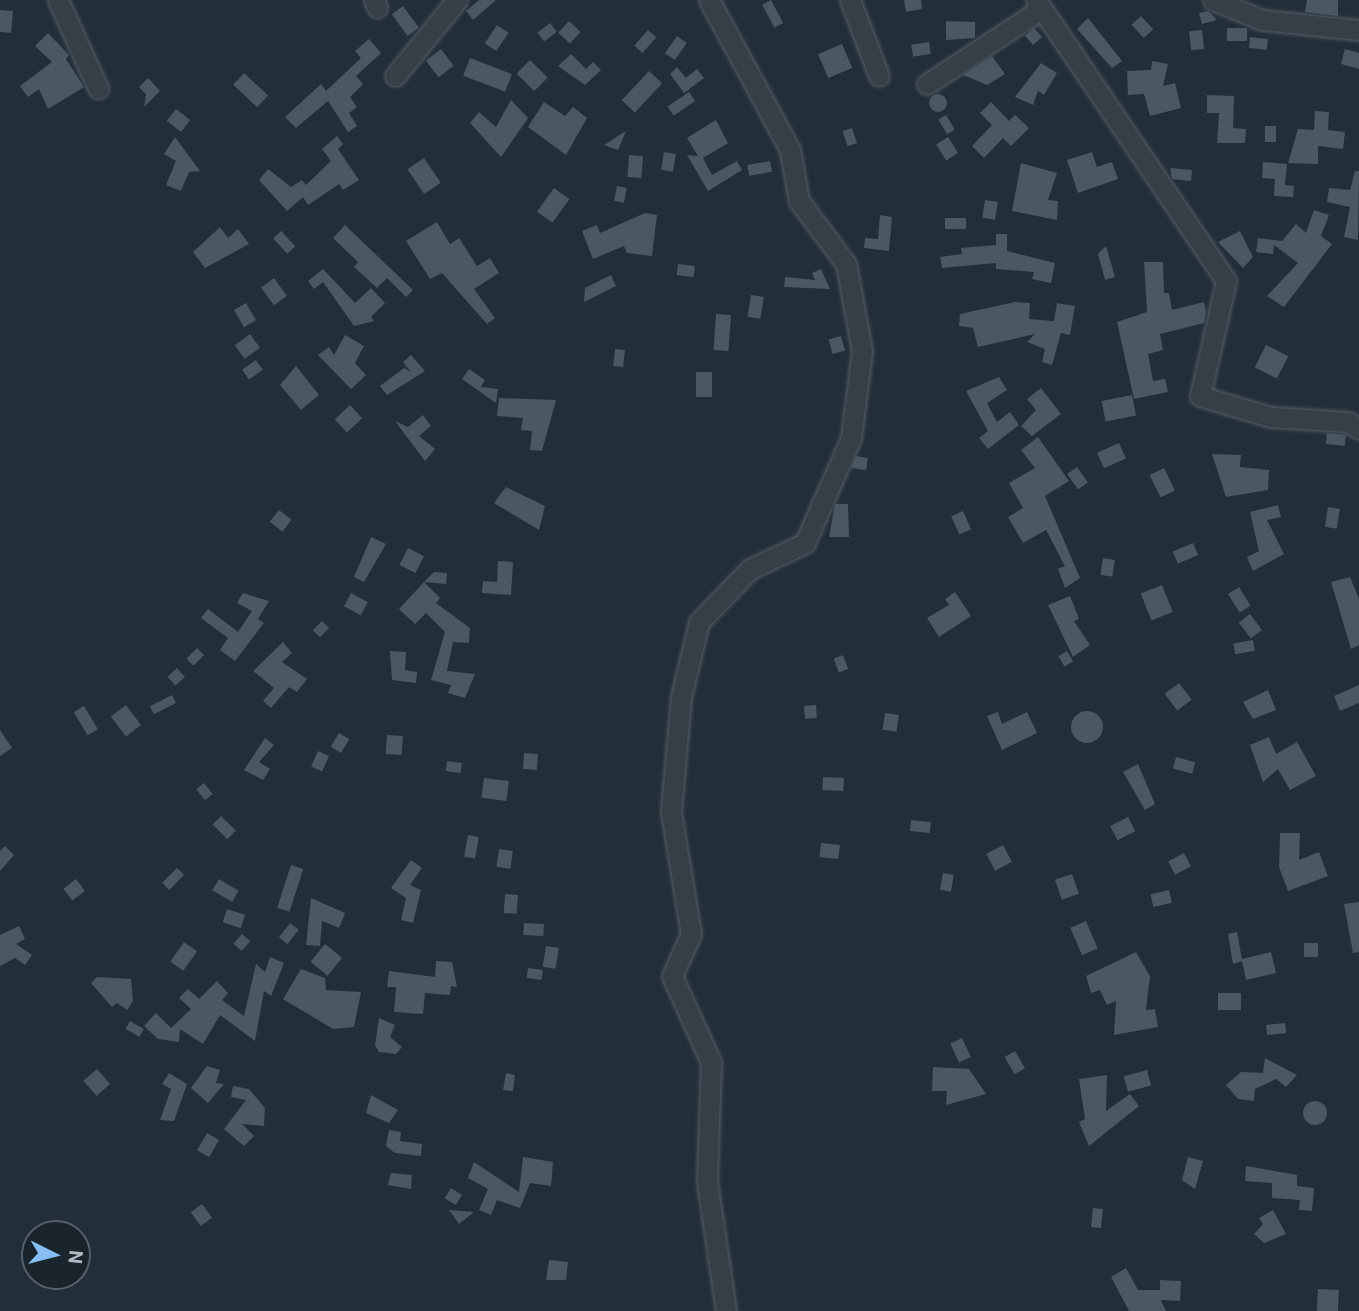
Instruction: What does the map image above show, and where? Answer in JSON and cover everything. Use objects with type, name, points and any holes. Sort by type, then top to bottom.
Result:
[{"type":"street","points":[[58,0],[98,88]]},
{"type":"street","points":[[395,76],[457,0]]},
{"type":"street","points":[[709,0],[790,149],[799,201],[845,264],[862,351],[851,438],[805,543],[750,569],[699,622],[681,697],[671,812],[691,934],[672,976],[711,1062],[707,1181],[726,1311]]},
{"type":"street","points":[[850,0],[879,76]]},
{"type":"street","points":[[1213,0],[1262,20],[1359,30]]},
{"type":"street","points":[[927,84],[1039,4],[1226,281],[1200,396],[1271,416],[1348,422],[1359,429]]},
{"type":"building","points":[[479,0],[496,0],[473,20],[466,11]]},
{"type":"building","points":[[771,0],[783,23],[774,28],[762,5]]},
{"type":"building","points":[[904,0],[921,0],[922,9],[906,12]]},
{"type":"building","points":[[1307,0],[1338,0],[1338,16],[1305,12]]},
{"type":"building","points":[[403,6],[419,28],[408,36],[392,14]]},
{"type":"building","points":[[0,10],[13,11],[11,33],[0,32]]},
{"type":"building","points":[[1208,11],[1217,20],[1202,24],[1199,13]]},
{"type":"building","points":[[1141,16],[1153,29],[1144,38],[1131,25]]},
{"type":"building","points":[[1088,18],[1122,61],[1112,68],[1077,29]]},
{"type":"building","points":[[569,21],[581,32],[570,44],[558,33]]},
{"type":"building","points":[[946,21],[975,22],[975,38],[946,40]]},
{"type":"building","points":[[550,23],[557,32],[544,42],[537,33]]},
{"type":"building","points":[[497,25],[509,33],[496,51],[485,43]]},
{"type":"building","points":[[1034,28],[1042,37],[1033,45],[1025,36]]},
{"type":"building","points":[[1227,28],[1247,28],[1247,41],[1227,41]]},
{"type":"building","points":[[648,30],[656,37],[643,53],[634,46]]},
{"type":"building","points":[[1202,30],[1204,49],[1191,50],[1189,31]]},
{"type":"building","points":[[48,33],[69,55],[66,59],[84,87],[48,109],[39,89],[28,97],[20,86],[52,62],[35,46]]},
{"type":"building","points":[[677,36],[687,43],[675,60],[665,53]]},
{"type":"building","points":[[1250,37],[1268,39],[1267,50],[1249,48]]},
{"type":"building","points":[[369,39],[381,53],[356,76],[363,84],[350,97],[357,107],[349,113],[357,126],[348,132],[328,101],[296,128],[285,117],[321,84],[326,91],[361,58],[355,51]]},
{"type":"building","points":[[929,42],[931,54],[913,57],[911,45]]},
{"type":"building","points":[[842,44],[852,68],[828,78],[818,54]]},
{"type":"building","points":[[441,49],[454,66],[438,77],[426,60]]},
{"type":"building","points":[[1345,49],[1359,53],[1359,69],[1341,64]]},
{"type":"building","points":[[571,54],[586,69],[593,62],[601,70],[585,85],[558,66]]},
{"type":"building","points":[[992,56],[1005,74],[987,85],[963,75]]},
{"type":"building","points":[[470,58],[512,74],[505,92],[463,76]]},
{"type":"building","points":[[530,60],[548,78],[534,91],[517,73]]},
{"type":"building","points":[[1152,61],[1168,64],[1163,86],[1175,83],[1181,108],[1150,116],[1144,94],[1128,95],[1127,71],[1151,70]]},
{"type":"building","points":[[1041,63],[1057,73],[1044,95],[1038,91],[1033,105],[1015,97]]},
{"type":"building","points":[[677,67],[686,78],[697,69],[704,78],[684,93],[670,74]]},
{"type":"building","points":[[649,71],[662,83],[635,113],[622,100]]},
{"type":"building","points":[[244,73],[268,96],[257,107],[233,85]]},
{"type":"building","points":[[148,78],[160,91],[144,107],[146,94],[139,87]]},
{"type":"building","points":[[689,92],[695,101],[674,116],[667,107]]},
{"type":"building","points":[[934,94],[942,94],[947,103],[945,110],[934,112],[929,107],[929,99]]},
{"type":"building","points":[[1207,95],[1234,96],[1233,128],[1246,129],[1245,143],[1217,143],[1219,113],[1207,113]]},
{"type":"building","points":[[511,100],[528,118],[501,157],[470,123],[479,112],[496,127]]},
{"type":"building","points":[[544,102],[565,116],[573,107],[587,118],[566,155],[528,127]]},
{"type":"building","points":[[991,102],[1009,121],[1015,115],[1029,128],[1011,146],[1003,138],[984,158],[972,146],[992,125],[980,113]]},
{"type":"building","points":[[176,109],[190,120],[181,132],[167,121]]},
{"type":"building","points":[[1315,111],[1329,112],[1328,130],[1345,132],[1343,149],[1318,146],[1318,164],[1288,163],[1298,129],[1314,130]]},
{"type":"building","points":[[946,115],[955,130],[947,134],[938,120]]},
{"type":"building","points":[[716,120],[728,143],[703,158],[712,175],[737,161],[742,170],[708,191],[687,155],[698,156],[687,138]]},
{"type":"building","points":[[1265,126],[1276,126],[1276,142],[1265,142]]},
{"type":"building","points":[[852,128],[857,143],[847,146],[842,131]]},
{"type":"building","points":[[626,131],[618,150],[604,145]]},
{"type":"building","points":[[337,136],[343,144],[338,149],[359,180],[343,190],[339,184],[308,205],[303,197],[287,211],[259,180],[268,169],[291,187],[302,180],[306,185],[331,161],[322,149]]},
{"type":"building","points":[[175,137],[200,171],[189,172],[181,191],[166,185],[176,161],[164,154]]},
{"type":"building","points":[[948,137],[958,153],[946,161],[936,144]]},
{"type":"building","points":[[664,152],[676,154],[673,172],[661,170]]},
{"type":"building","points":[[1092,152],[1097,167],[1112,162],[1118,179],[1078,193],[1067,160]]},
{"type":"building","points":[[629,155],[643,156],[641,178],[627,177]]},
{"type":"building","points":[[424,158],[441,183],[424,194],[407,169]]},
{"type":"building","points":[[770,161],[772,172],[749,176],[747,165]]},
{"type":"building","points":[[1263,162],[1287,164],[1285,185],[1294,186],[1293,197],[1274,196],[1275,179],[1262,178]]},
{"type":"building","points":[[1021,163],[1057,173],[1048,200],[1058,201],[1057,220],[1012,211]]},
{"type":"building","points":[[1170,168],[1192,170],[1191,181],[1172,179]]},
{"type":"building","points":[[1355,171],[1359,171],[1358,240],[1344,237],[1350,207],[1327,202],[1329,188],[1350,190]]},
{"type":"building","points":[[617,186],[627,188],[624,203],[614,201]]},
{"type":"building","points":[[554,188],[569,199],[552,223],[537,211]]},
{"type":"building","points":[[985,200],[998,202],[995,220],[982,218]]},
{"type":"building","points":[[1314,210],[1329,215],[1321,236],[1332,244],[1284,307],[1267,296],[1298,263],[1274,245],[1273,254],[1256,252],[1258,238],[1282,241],[1296,224],[1306,233]]},
{"type":"building","points":[[645,213],[657,215],[652,256],[627,253],[624,246],[593,259],[582,231],[597,225],[600,233]]},
{"type":"building","points":[[880,215],[892,217],[889,251],[864,248],[865,238],[878,239]]},
{"type":"building","points":[[945,218],[966,218],[966,229],[945,229]]},
{"type":"building","points":[[437,222],[450,244],[459,238],[477,266],[490,258],[499,273],[474,289],[495,318],[487,324],[442,273],[430,279],[406,241]]},
{"type":"building","points":[[345,225],[413,290],[406,297],[387,278],[377,288],[354,267],[358,262],[333,238]]},
{"type":"building","points":[[220,227],[228,238],[238,229],[249,244],[205,268],[193,252]]},
{"type":"building","points":[[281,231],[295,246],[287,254],[273,239]]},
{"type":"building","points":[[1240,231],[1253,257],[1243,268],[1218,242]]},
{"type":"building","points":[[996,234],[1007,234],[1007,251],[1055,263],[1051,283],[1032,279],[1034,272],[996,269],[996,263],[942,268],[940,257],[962,254],[961,248],[996,245]]},
{"type":"building","points":[[1106,246],[1115,277],[1105,280],[1098,254]]},
{"type":"building","points":[[1144,262],[1163,262],[1164,293],[1169,293],[1172,310],[1204,302],[1206,312],[1204,323],[1160,334],[1163,350],[1148,354],[1153,381],[1165,379],[1168,392],[1134,399],[1117,322],[1147,312]]},
{"type":"building","points":[[678,264],[695,266],[694,277],[677,275]]},
{"type":"building","points":[[323,269],[355,303],[371,288],[385,303],[371,317],[374,321],[354,326],[323,282],[314,289],[308,281]]},
{"type":"building","points":[[821,269],[830,289],[784,287],[785,277],[815,280],[812,273]]},
{"type":"building","points":[[611,275],[616,286],[584,302],[585,288]]},
{"type":"building","points":[[274,278],[287,296],[274,305],[261,287]]},
{"type":"building","points":[[751,295],[764,297],[760,319],[748,317]]},
{"type":"building","points":[[1015,302],[1030,303],[1029,319],[1054,321],[1057,303],[1075,306],[1070,335],[1061,333],[1052,365],[1042,362],[1045,349],[1027,342],[1035,334],[978,347],[973,328],[959,326],[960,314]]},
{"type":"building","points":[[246,303],[256,320],[244,327],[234,310]]},
{"type":"building","points":[[716,314],[731,315],[728,351],[713,350]]},
{"type":"building","points":[[250,334],[260,348],[245,359],[235,345]]},
{"type":"building","points":[[345,335],[364,346],[355,363],[366,375],[351,389],[318,355],[329,347],[334,355]]},
{"type":"building","points":[[841,336],[845,350],[833,354],[829,340]]},
{"type":"building","points":[[1266,345],[1288,356],[1277,379],[1255,367]]},
{"type":"building","points":[[615,349],[625,350],[623,367],[613,366]]},
{"type":"building","points":[[411,355],[425,371],[387,395],[380,386],[404,368],[411,372],[403,362]]},
{"type":"building","points":[[256,360],[263,370],[249,380],[242,370]]},
{"type":"building","points":[[296,366],[319,395],[301,410],[280,385]]},
{"type":"building","points":[[469,369],[485,380],[481,387],[498,389],[496,403],[462,379]]},
{"type":"building","points":[[696,372],[712,372],[712,397],[696,397]]},
{"type":"building","points":[[999,377],[1007,390],[987,403],[997,422],[1010,412],[1019,425],[988,449],[979,438],[988,431],[966,391]]},
{"type":"building","points":[[1041,388],[1061,414],[1032,436],[1021,426],[1036,410],[1027,399]]},
{"type":"building","points":[[1132,395],[1136,416],[1106,422],[1102,401]]},
{"type":"building","points":[[499,398],[556,400],[542,451],[530,450],[532,431],[521,430],[523,418],[497,416]]},
{"type":"building","points":[[350,405],[362,418],[347,432],[335,419]]},
{"type":"building","points":[[423,415],[431,426],[419,436],[435,449],[425,461],[395,421],[408,427]]},
{"type":"building","points":[[1327,433],[1346,435],[1345,446],[1326,444]]},
{"type":"building","points":[[1038,437],[1069,481],[1045,496],[1080,578],[1065,588],[1058,569],[1065,566],[1046,530],[1023,543],[1008,517],[1023,508],[1009,483],[1035,468],[1021,450]]},
{"type":"building","points":[[1119,443],[1126,459],[1104,468],[1097,453]]},
{"type":"building","points":[[1212,454],[1241,455],[1240,467],[1269,470],[1268,490],[1226,497]]},
{"type":"building","points":[[856,456],[868,458],[866,470],[851,468]]},
{"type":"building","points":[[1077,467],[1088,483],[1078,489],[1067,474]]},
{"type":"building","points":[[1164,468],[1175,490],[1161,497],[1150,475]]},
{"type":"building","points":[[506,487],[545,506],[539,530],[494,503]]},
{"type":"building","points":[[835,504],[848,504],[849,537],[829,537]]},
{"type":"building","points":[[1278,505],[1281,517],[1267,520],[1284,554],[1253,571],[1247,557],[1259,551],[1250,512]]},
{"type":"building","points":[[1328,507],[1340,509],[1337,529],[1325,527]]},
{"type":"building","points":[[279,510],[292,520],[282,532],[270,522]]},
{"type":"building","points":[[963,511],[971,529],[959,535],[951,516]]},
{"type":"building","points":[[371,537],[386,544],[364,582],[354,577]]},
{"type":"building","points":[[1193,543],[1198,555],[1178,564],[1173,552]]},
{"type":"building","points":[[408,548],[424,556],[415,573],[399,565]]},
{"type":"building","points":[[1103,558],[1115,560],[1112,577],[1100,575]]},
{"type":"building","points":[[498,561],[513,562],[511,595],[482,593],[483,581],[497,582]]},
{"type":"building","points":[[434,572],[447,573],[446,584],[424,582]]},
{"type":"building","points":[[1350,577],[1359,599],[1359,645],[1351,649],[1331,582]]},
{"type":"building","points":[[424,582],[440,598],[436,603],[470,628],[469,643],[453,642],[447,671],[475,674],[465,698],[448,693],[451,685],[431,680],[445,632],[426,613],[415,624],[399,609]]},
{"type":"building","points":[[1162,585],[1173,612],[1152,621],[1141,594]]},
{"type":"building","points":[[1239,587],[1251,606],[1240,613],[1228,594]]},
{"type":"building","points":[[955,592],[971,616],[939,637],[927,618],[949,605],[945,599]]},
{"type":"building","points":[[243,593],[269,601],[258,619],[264,623],[235,661],[220,650],[228,638],[201,618],[208,609],[238,632],[252,611],[237,603]]},
{"type":"building","points":[[351,593],[368,602],[361,615],[344,606]]},
{"type":"building","points":[[1070,596],[1079,619],[1074,621],[1090,645],[1073,657],[1048,605]]},
{"type":"building","points":[[1250,614],[1262,630],[1251,638],[1239,622]]},
{"type":"building","points":[[322,621],[329,628],[320,637],[313,630]]},
{"type":"building","points":[[1253,640],[1255,651],[1235,654],[1233,643]]},
{"type":"building","points":[[283,642],[292,653],[282,662],[307,679],[297,692],[289,687],[271,708],[263,701],[274,688],[253,671]]},
{"type":"building","points":[[197,648],[204,655],[193,666],[186,659]]},
{"type":"building","points":[[390,651],[406,652],[405,670],[417,672],[416,683],[392,680]]},
{"type":"building","points":[[1067,651],[1073,661],[1065,666],[1058,656]]},
{"type":"building","points":[[843,655],[848,669],[839,673],[834,658]]},
{"type":"building","points":[[177,668],[185,677],[175,686],[167,677]]},
{"type":"building","points":[[1179,683],[1192,700],[1177,711],[1165,694]]},
{"type":"building","points":[[1359,685],[1359,703],[1340,711],[1334,696]]},
{"type":"building","points":[[1268,690],[1276,710],[1253,719],[1243,702]]},
{"type":"building","points":[[172,695],[176,703],[154,714],[150,706]]},
{"type":"building","points":[[126,705],[141,725],[126,736],[111,716]]},
{"type":"building","points":[[816,705],[817,718],[805,719],[804,706]]},
{"type":"building","points":[[84,706],[98,729],[88,735],[74,712]]},
{"type":"building","points":[[1087,711],[1098,716],[1103,727],[1098,738],[1087,743],[1076,738],[1071,727],[1076,716]]},
{"type":"building","points":[[998,712],[1002,724],[1027,712],[1037,733],[1002,750],[987,716]]},
{"type":"building","points":[[885,713],[899,715],[896,732],[883,730]]},
{"type":"building","points":[[0,730],[12,748],[0,756]]},
{"type":"building","points":[[339,733],[349,739],[341,753],[331,747]]},
{"type":"building","points":[[387,735],[403,736],[402,755],[386,754]]},
{"type":"building","points":[[1269,737],[1276,754],[1297,742],[1316,776],[1290,790],[1278,769],[1263,782],[1250,745]]},
{"type":"building","points":[[265,738],[274,745],[259,762],[270,769],[263,780],[244,770]]},
{"type":"building","points":[[318,751],[329,756],[322,771],[311,767]]},
{"type":"building","points":[[524,753],[538,754],[537,770],[523,769]]},
{"type":"building","points":[[1176,757],[1195,762],[1192,774],[1173,769]]},
{"type":"building","points":[[447,761],[462,763],[460,773],[446,771]]},
{"type":"building","points":[[1138,764],[1155,804],[1145,810],[1123,772]]},
{"type":"building","points":[[823,777],[844,778],[843,791],[822,790]]},
{"type":"building","points":[[484,778],[509,781],[506,801],[482,798]]},
{"type":"building","points":[[204,783],[213,794],[205,800],[196,789]]},
{"type":"building","points":[[221,816],[236,831],[227,839],[213,824]]},
{"type":"building","points":[[1128,817],[1135,831],[1117,840],[1110,826]]},
{"type":"building","points":[[911,820],[931,822],[930,833],[910,831]]},
{"type":"building","points":[[1280,833],[1300,833],[1299,860],[1319,852],[1328,876],[1288,891],[1279,867]]},
{"type":"building","points":[[468,835],[479,837],[475,859],[464,857]]},
{"type":"building","points":[[821,843],[840,845],[838,859],[820,857]]},
{"type":"building","points":[[1003,845],[1012,862],[995,871],[986,854]]},
{"type":"building","points":[[5,846],[14,855],[0,871],[0,851]]},
{"type":"building","points":[[499,849],[513,851],[510,869],[496,867]]},
{"type":"building","points":[[1184,853],[1191,866],[1175,875],[1168,861]]},
{"type":"building","points":[[411,860],[422,868],[410,885],[421,890],[413,923],[401,920],[406,898],[391,888]]},
{"type":"building","points":[[291,865],[303,869],[289,912],[277,908]]},
{"type":"building","points":[[177,868],[184,875],[169,890],[162,883]]},
{"type":"building","points":[[943,873],[954,875],[951,892],[940,890]]},
{"type":"building","points":[[1072,874],[1079,894],[1062,900],[1055,880]]},
{"type":"building","points":[[76,879],[85,891],[72,901],[63,889]]},
{"type":"building","points":[[219,879],[239,891],[232,902],[212,890]]},
{"type":"building","points":[[1169,890],[1172,903],[1153,907],[1150,894]]},
{"type":"building","points":[[505,894],[518,895],[517,914],[504,913]]},
{"type":"building","points":[[311,898],[345,913],[339,928],[322,921],[320,946],[306,945]]},
{"type":"building","points":[[1359,902],[1359,952],[1353,953],[1344,904]]},
{"type":"building","points":[[227,909],[245,915],[241,928],[223,922]]},
{"type":"building","points":[[1086,921],[1098,949],[1082,955],[1070,928]]},
{"type":"building","points":[[290,923],[299,930],[288,944],[279,937]]},
{"type":"building","points":[[524,923],[544,924],[543,936],[523,935]]},
{"type":"building","points":[[19,926],[25,939],[16,944],[32,955],[25,965],[15,958],[0,966],[0,935]]},
{"type":"building","points":[[1237,932],[1242,959],[1271,952],[1276,973],[1246,980],[1242,961],[1233,964],[1228,934]]},
{"type":"building","points":[[242,934],[250,941],[242,951],[233,944]]},
{"type":"building","points":[[184,942],[197,951],[183,971],[170,962]]},
{"type":"building","points":[[1304,943],[1318,943],[1318,957],[1304,957]]},
{"type":"building","points":[[325,944],[342,958],[328,976],[311,962]]},
{"type":"building","points":[[546,946],[559,948],[556,969],[543,967]]},
{"type":"building","points":[[1136,952],[1150,976],[1146,1010],[1155,1009],[1158,1027],[1114,1035],[1116,1001],[1107,1005],[1100,990],[1091,993],[1086,976]]},
{"type":"building","points":[[270,957],[284,963],[271,996],[264,991],[255,1041],[220,1015],[203,1044],[180,1029],[179,1042],[158,1039],[144,1026],[156,1013],[171,1028],[191,1009],[179,998],[188,989],[199,999],[217,981],[228,993],[222,1000],[244,1016],[256,964],[265,972]]},
{"type":"building","points":[[436,961],[452,962],[457,987],[451,986],[450,995],[425,993],[423,1014],[394,1012],[396,987],[387,987],[389,971],[435,977]]},
{"type":"building","points":[[528,968],[543,970],[541,980],[527,978]]},
{"type":"building","points":[[301,969],[325,978],[326,990],[361,992],[354,1027],[333,1029],[283,999]]},
{"type":"building","points":[[97,977],[131,979],[133,1001],[127,1010],[117,1003],[112,1007],[91,983]]},
{"type":"building","points":[[1218,993],[1241,993],[1241,1010],[1218,1010]]},
{"type":"building","points":[[379,1018],[395,1025],[390,1037],[402,1047],[396,1054],[379,1052],[375,1045]]},
{"type":"building","points":[[130,1021],[144,1029],[139,1037],[126,1029]]},
{"type":"building","points":[[1285,1023],[1286,1033],[1267,1035],[1266,1025]]},
{"type":"building","points":[[962,1038],[971,1057],[959,1063],[950,1043]]},
{"type":"building","points":[[1015,1051],[1025,1068],[1015,1074],[1005,1057]]},
{"type":"building","points":[[1265,1058],[1297,1075],[1286,1087],[1276,1079],[1255,1089],[1254,1101],[1238,1099],[1226,1085],[1241,1072],[1263,1073]]},
{"type":"building","points":[[207,1066],[220,1070],[216,1083],[224,1084],[208,1103],[191,1088]]},
{"type":"building","points":[[933,1067],[969,1069],[986,1094],[946,1105],[947,1091],[932,1091]]},
{"type":"building","points":[[97,1069],[110,1084],[97,1096],[83,1081]]},
{"type":"building","points":[[1147,1070],[1151,1085],[1128,1092],[1124,1076]]},
{"type":"building","points":[[169,1073],[187,1084],[174,1121],[160,1120],[171,1089],[162,1084]]},
{"type":"building","points":[[506,1073],[515,1075],[513,1091],[503,1090]]},
{"type":"building","points":[[1107,1075],[1106,1111],[1130,1094],[1139,1106],[1089,1146],[1079,1122],[1085,1119],[1079,1079]]},
{"type":"building","points":[[233,1086],[249,1089],[265,1108],[264,1126],[242,1124],[254,1136],[244,1146],[224,1129],[246,1100],[231,1097]]},
{"type":"building","points":[[371,1095],[398,1110],[389,1123],[366,1113]]},
{"type":"building","points":[[1315,1101],[1326,1108],[1327,1113],[1320,1124],[1315,1125],[1304,1118],[1303,1113],[1310,1102]]},
{"type":"building","points":[[389,1130],[401,1132],[400,1141],[422,1144],[421,1156],[395,1153],[386,1146]]},
{"type":"building","points":[[207,1133],[219,1140],[209,1157],[197,1150]]},
{"type":"building","points":[[523,1157],[553,1162],[551,1186],[530,1183],[520,1208],[497,1200],[491,1215],[479,1210],[488,1189],[468,1178],[474,1162],[519,1192]]},
{"type":"building","points":[[1188,1157],[1203,1161],[1195,1189],[1182,1180]]},
{"type":"building","points":[[1246,1166],[1297,1175],[1297,1186],[1314,1188],[1312,1211],[1299,1210],[1300,1200],[1272,1198],[1272,1183],[1245,1181]]},
{"type":"building","points":[[391,1173],[412,1175],[411,1189],[388,1185]]},
{"type":"building","points":[[451,1188],[462,1195],[456,1205],[445,1198]]},
{"type":"building","points":[[202,1204],[212,1218],[201,1226],[191,1212]]},
{"type":"building","points":[[1093,1208],[1103,1209],[1101,1228],[1091,1227]]},
{"type":"building","points":[[449,1210],[474,1212],[459,1224]]},
{"type":"building","points":[[1273,1210],[1286,1234],[1264,1243],[1254,1234],[1263,1224],[1259,1218]]},
{"type":"building","points":[[549,1260],[568,1262],[566,1280],[546,1280]]},
{"type":"building","points":[[1126,1268],[1138,1290],[1160,1290],[1160,1280],[1181,1281],[1180,1301],[1161,1300],[1166,1311],[1129,1311],[1111,1277]]},
{"type":"building","points":[[1318,1289],[1339,1290],[1338,1311],[1317,1311]]}]
